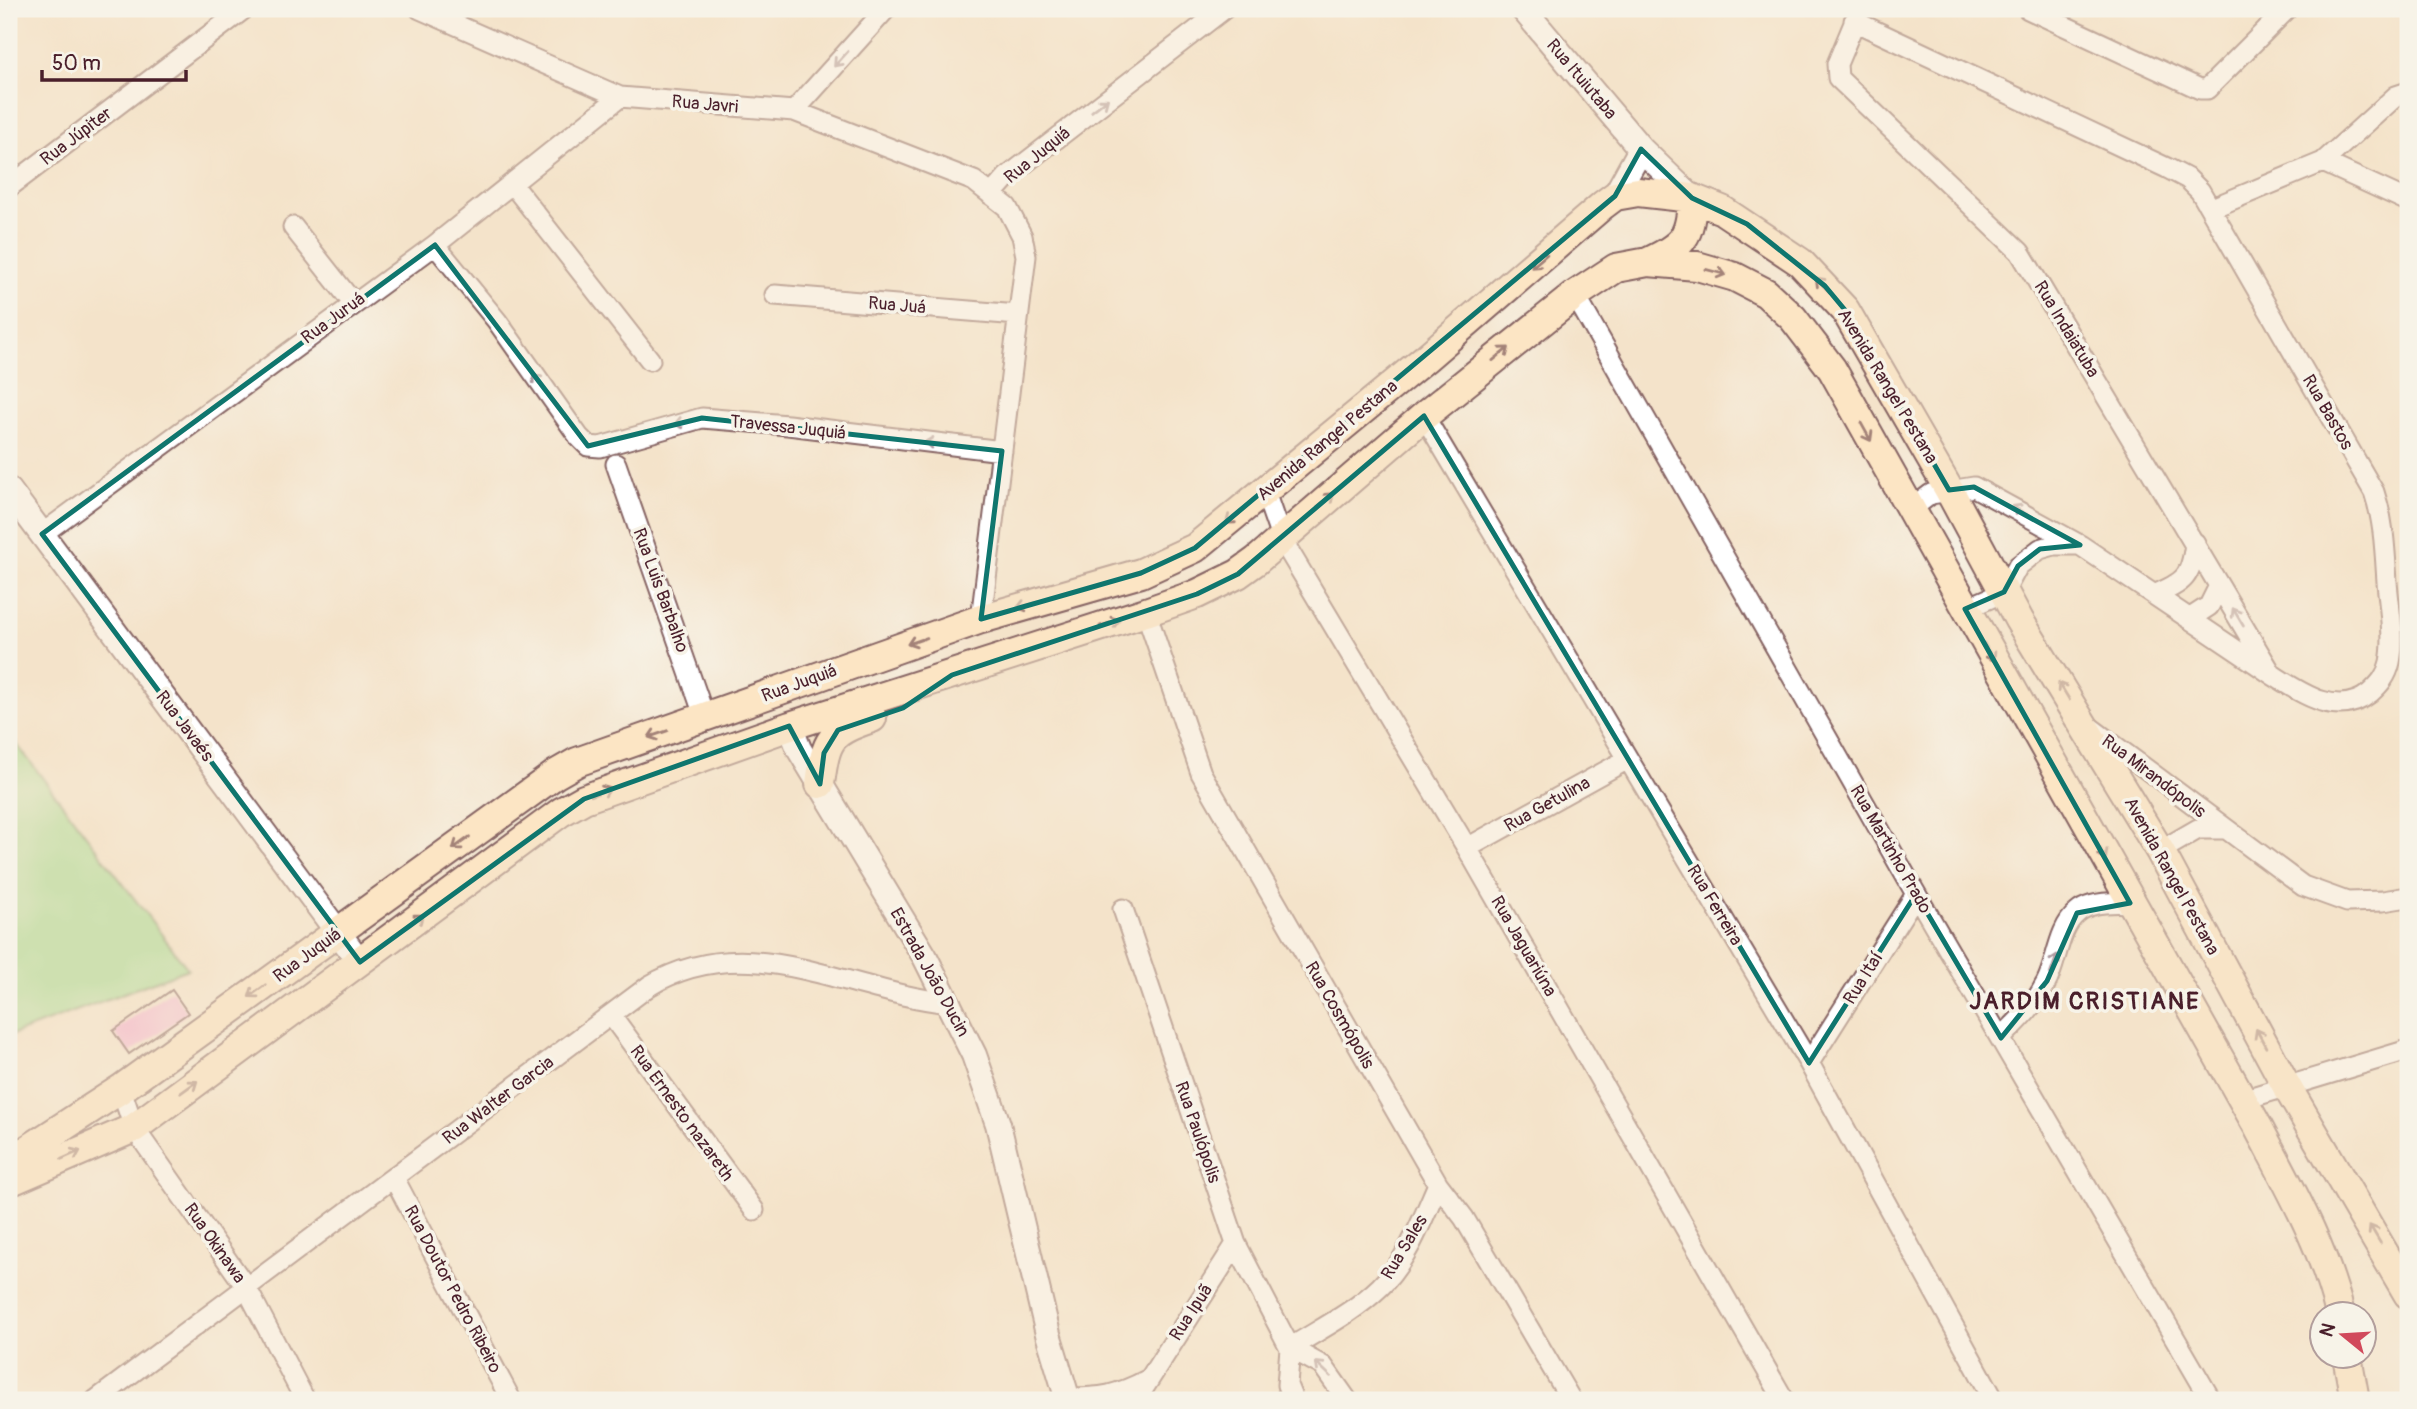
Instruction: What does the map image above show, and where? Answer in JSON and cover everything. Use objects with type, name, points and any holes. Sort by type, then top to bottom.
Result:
[{"type":"main road","name":"Avenida Rangel Pestana","points":[[981,619],[1141,573],[1195,548],[1615,196],[1638,192],[1692,198],[1747,224],[1800,262],[1845,310],[1949,490],[2004,592],[2160,851],[2287,1087],[2408,1294]]},
{"type":"main road","points":[[952,675],[1198,594],[1238,573],[1424,415],[1575,295],[1616,268],[1648,261],[1675,250],[1684,240],[1692,220],[1692,198]]},
{"type":"main road","points":[[1648,261],[1697,267],[1735,277],[1766,293],[1793,318],[1832,369],[2304,1214],[2329,1271],[2336,1300]]},
{"type":"main road","points":[[820,784],[824,753],[838,730],[903,708],[952,675],[974,650],[981,619]]},
{"type":"main road","name":"Rua Juquiá","points":[[9,1162],[121,1089],[556,774],[577,762],[981,619]]},
{"type":"main road","name":"Rua Juquiá","points":[[9,1182],[134,1128],[561,812],[584,799],[790,726],[952,675]]},
{"type":"main road","points":[[790,726],[794,696],[814,677]]},
{"type":"main road","points":[[2349,1370],[2354,1400]]},
{"type":"street","name":"Rua Júpiter","points":[[9,187],[244,9]]},
{"type":"street","name":"Rua Javri","points":[[420,9],[620,97],[794,111],[974,181],[991,195]]},
{"type":"street","points":[[794,111],[887,9]]},
{"type":"street","name":"Rua Juquiá","points":[[981,619],[1026,256],[1022,236],[1007,207],[991,195],[1007,177],[1224,9]]},
{"type":"street","name":"Rua Ituiutaba","points":[[1523,9],[1641,149],[1692,198]]},
{"type":"street","points":[[2028,9],[2200,89],[2207,89],[2287,9]]},
{"type":"street","name":"Rua Bastos","points":[[1857,15],[2188,179],[2211,208],[2374,492],[2382,522],[2390,661],[2382,682],[2365,697],[2349,704],[2325,703],[2303,694],[2273,675],[2080,545],[1974,487],[1931,494],[1910,510]]},
{"type":"street","name":"Rua Indaiatuba","points":[[1857,15],[1837,64],[1838,78],[2020,252],[2273,675]]},
{"type":"street","points":[[2211,208],[2323,162],[2396,96],[2408,92]]},
{"type":"street","name":"Rua Juruá","points":[[42,534],[435,245],[620,97]]},
{"type":"street","points":[[1615,196],[1641,149]]},
{"type":"street","points":[[2323,162],[2408,201]]},
{"type":"street","points":[[513,185],[650,360]]},
{"type":"street","points":[[293,227],[353,303]]},
{"type":"street","name":"Travessa Juquiá","points":[[435,245],[497,321],[579,438],[589,446],[600,447],[702,418],[788,425],[1002,451]]},
{"type":"street","name":"Rua Juá","points":[[775,295],[1018,315]]},
{"type":"street","name":"Rua Martinho Prado","points":[[1575,295],[1916,894],[2211,1400]]},
{"type":"street","name":"Rua Ferreira","points":[[1424,415],[1809,1063],[1994,1400]]},
{"type":"street","name":"Rua Luis Barbalho","points":[[616,464],[705,718]]},
{"type":"street","name":"Rua Javaés","points":[[9,490],[360,962]]},
{"type":"street","name":"Rua Jaguariúna","points":[[1265,492],[1282,538],[1467,848],[1784,1400]]},
{"type":"street","points":[[2154,595],[2185,579],[2192,564],[2195,543]]},
{"type":"street","points":[[1965,609],[2004,592],[2018,566],[2040,549],[2054,545],[2080,545]]},
{"type":"street","points":[[2189,619],[2209,606],[2219,586]]},
{"type":"street","name":"Rua Cosmópolis","points":[[1146,612],[1201,773],[1438,1184],[1464,1218],[1570,1400]]},
{"type":"street","name":"Rua Mirandópolis","points":[[2084,723],[2303,886],[2328,897],[2359,902],[2408,897]]},
{"type":"street","name":"Estrada João Ducin","points":[[790,726],[799,749],[951,1003],[974,1055],[998,1124],[1048,1334],[1068,1399]]},
{"type":"street","name":"Rua Getulina","points":[[1467,848],[1628,760]]},
{"type":"street","name":"Rua Mirandópolis","points":[[2160,851],[2198,829],[2225,829]]},
{"type":"street","name":"Rua Itaí","points":[[1809,1063],[1916,894]]},
{"type":"street","points":[[2001,1038],[2023,1017],[2041,992],[2068,925],[2077,913],[2112,902],[2130,902]]},
{"type":"street","name":"Rua Paulópolis","points":[[1123,909],[1236,1244],[1290,1348]]},
{"type":"street","name":"Rua Walter Garcia","points":[[96,1400],[649,986],[682,968],[716,961],[747,959],[773,962],[910,999],[951,1003]]},
{"type":"street","name":"Rua Ernesto nazareth","points":[[611,1015],[754,1210]]},
{"type":"street","points":[[2242,1100],[2408,1050]]},
{"type":"street","name":"Rua Okinawa","points":[[121,1089],[134,1128],[246,1287],[305,1400]]},
{"type":"street","name":"Rua Doutor Pedro Ribeiro","points":[[394,1178],[511,1400]]},
{"type":"street","name":"Rua Sales","points":[[1290,1348],[1360,1304],[1382,1286],[1401,1259],[1438,1184]]},
{"type":"street","name":"Rua Ipuã","points":[[1136,1400],[1236,1244]]},
{"type":"street","points":[[1293,1400],[1287,1385],[1290,1348],[1323,1366],[1348,1400]]},
{"type":"street","points":[[1068,1399],[1113,1396],[1147,1380]]},
{"type":"highlighted area","points":[[1641,149],[1692,198],[1747,224],[1825,286],[1845,310],[1949,490],[1974,487],[2080,545],[2040,549],[2018,566],[2004,592],[1965,609],[2130,903],[2077,913],[2047,981],[2001,1038],[1916,894],[1809,1063],[1424,416],[1238,574],[1197,594],[952,675],[903,708],[838,730],[824,753],[820,784],[789,726],[584,799],[360,962],[42,534],[435,245],[588,446],[702,418],[1002,451],[981,619],[1141,573],[1195,548],[1615,196]]},
{"type":"green space","points":[[9,734],[188,969],[9,1036]]},
{"type":"building","points":[[172,990],[188,1013],[129,1054],[113,1031]]},
{"type":"district","name":"JARDIM CRISTIANE","points":[[2085,1001]]}]
